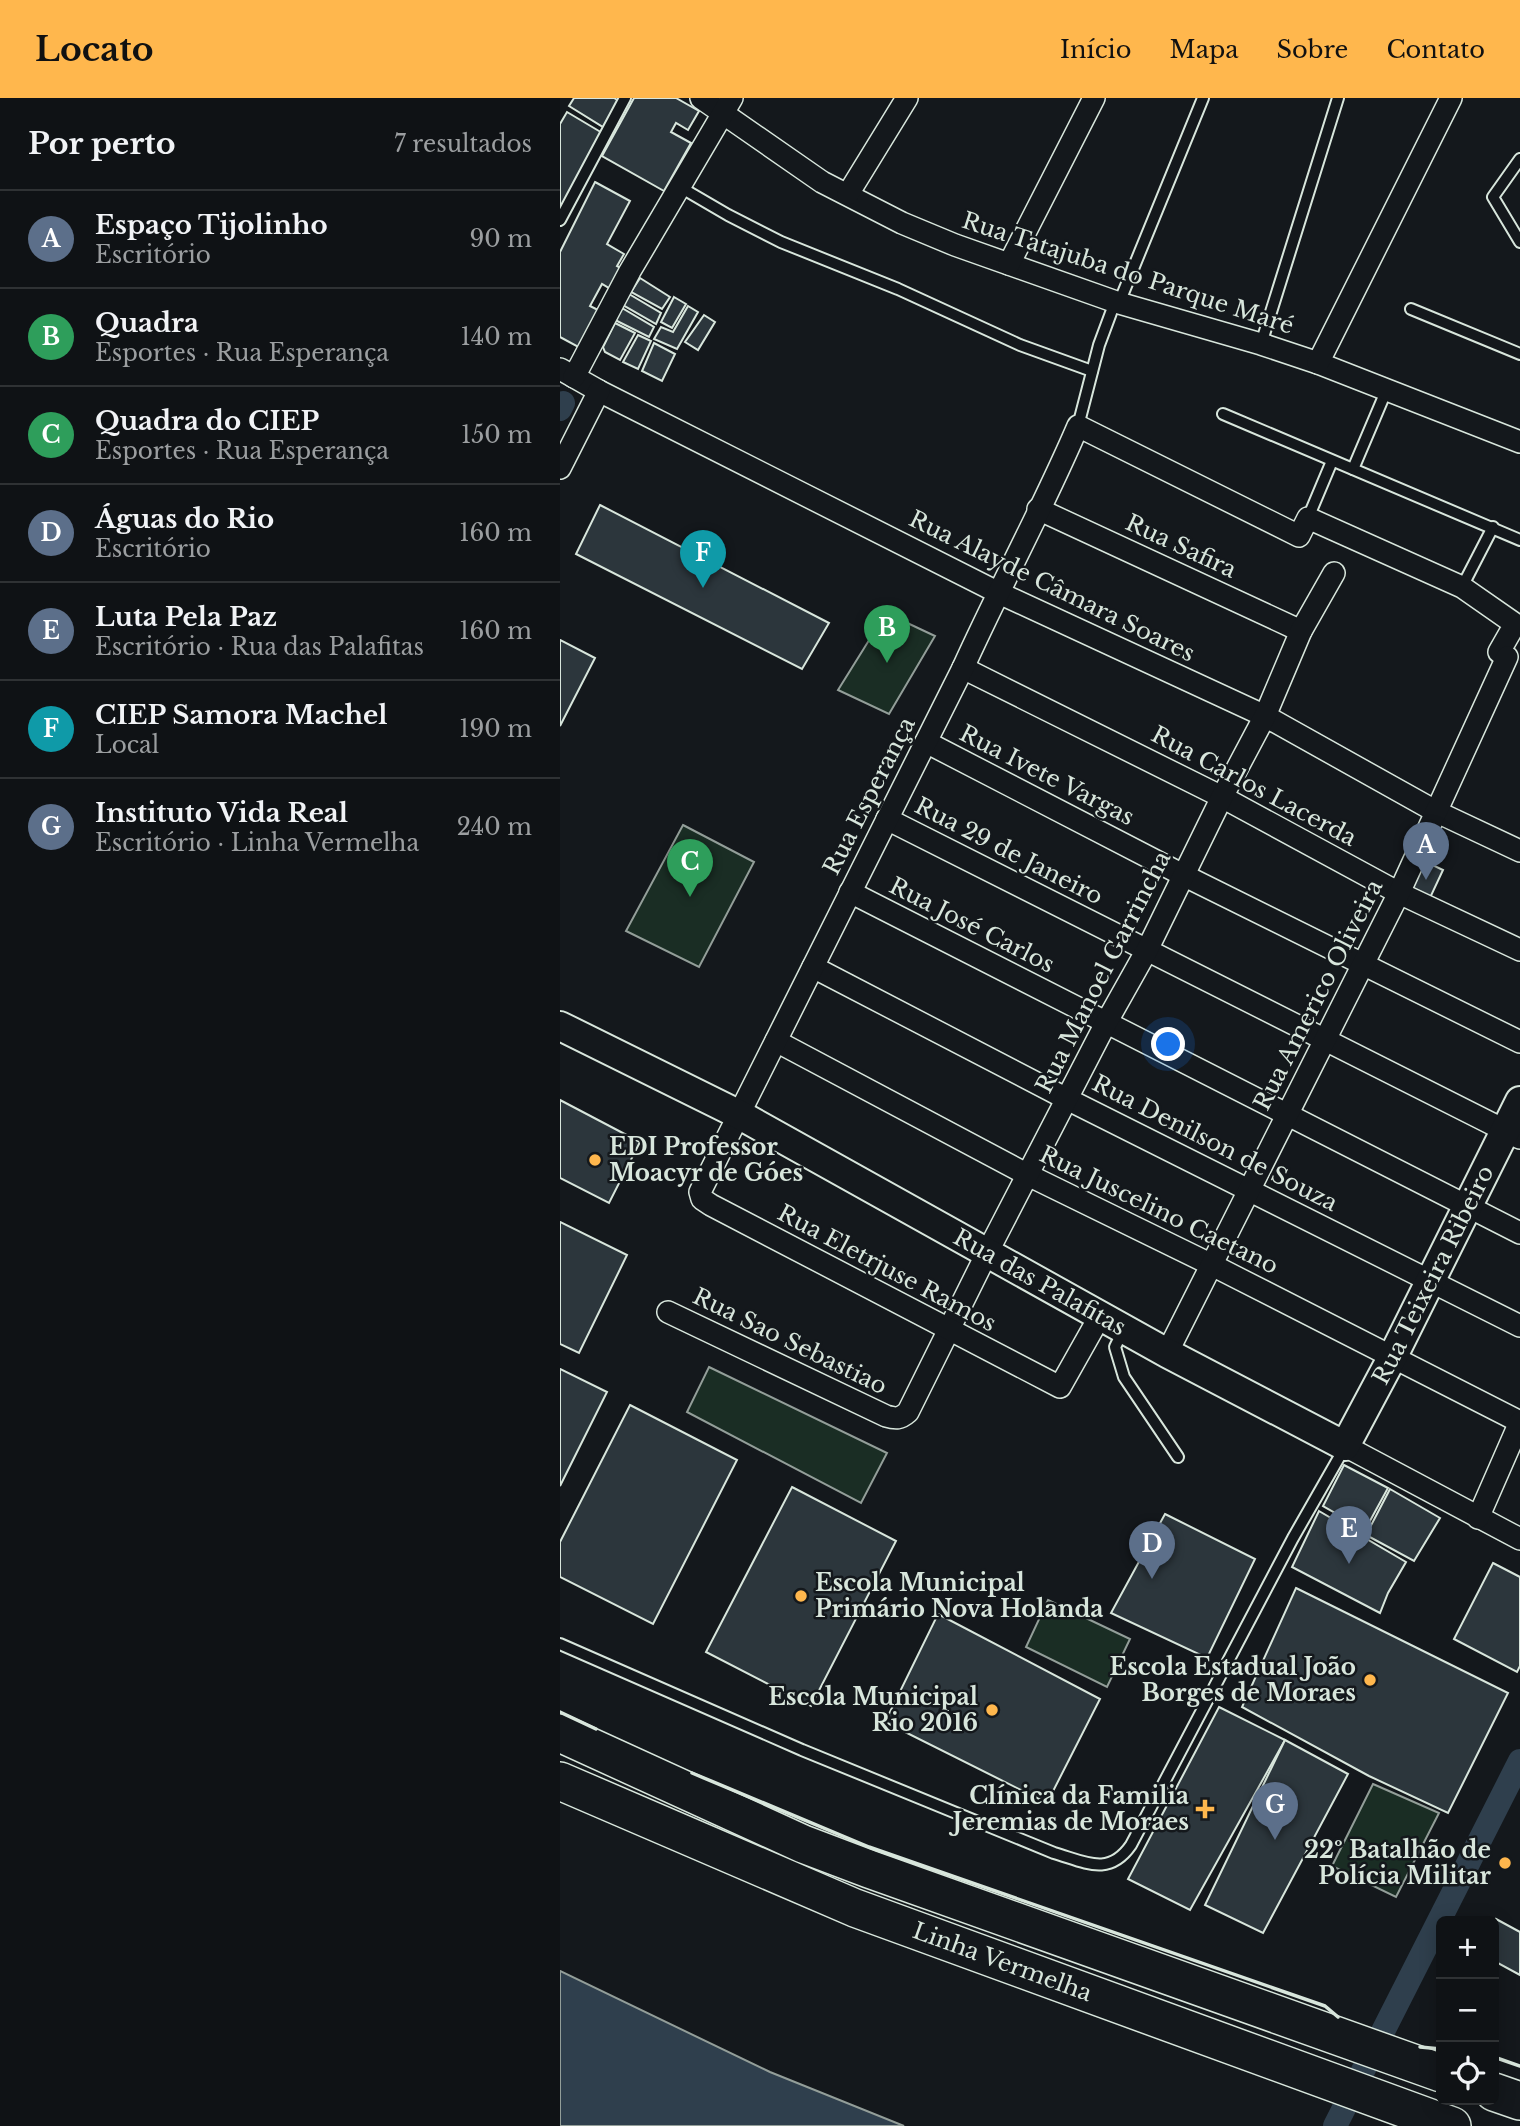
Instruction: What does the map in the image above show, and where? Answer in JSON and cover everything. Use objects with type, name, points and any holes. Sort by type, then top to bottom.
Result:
[{"type":"highway","name":"Linha Vermelha","points":[[560,1733],[803,1843],[882,1874],[1430,2068]]},
{"type":"highway","name":"Linha Vermelha","points":[[560,1781],[855,1908],[1452,2126]]},
{"type":"highway","points":[[1499,2094],[1520,2101]]},
{"type":"street","name":"Rua Tatajuba do Parque Maré","points":[[701,98],[727,105],[822,182],[902,223],[1117,302],[1318,363],[1520,442]]},
{"type":"street","points":[[848,194],[907,98]]},
{"type":"street","points":[[1009,264],[1094,98]]},
{"type":"street","points":[[1318,363],[1451,98]]},
{"type":"street","points":[[567,373],[727,105]]},
{"type":"street","name":"Rua Alayde Câmara Soares","points":[[567,373],[997,592],[1265,716],[1435,811],[1517,847]]},
{"type":"street","points":[[560,468],[599,391]]},
{"type":"street","points":[[1078,426],[1299,536],[1308,518],[1462,587]]},
{"type":"street","name":"Rua Esperança","points":[[702,1188],[963,668],[1078,426]]},
{"type":"street","name":"Rua Safira","points":[[1038,509],[1301,631]]},
{"type":"street","name":"Rua Manoel Garrincha","points":[[918,1395],[987,1253],[1106,1023],[1147,950],[1265,716],[1301,631],[1334,573]]},
{"type":"street","name":"Rua Americo Oliveira","points":[[1167,1353],[1399,893],[1515,624],[1462,587]]},
{"type":"street","name":"Rua Carlos Lacerda","points":[[963,668],[1222,797],[1399,893],[1520,950]]},
{"type":"street","name":"Rua Ivete Vargas","points":[[926,742],[1183,875],[1520,1042]]},
{"type":"street","name":"Rua 29 de Janeiro","points":[[887,819],[1513,1134]]},
{"type":"street","name":"Rua José Carlos","points":[[850,892],[1520,1233]]},
{"type":"street","name":"Rua Denilson de Souza","points":[[813,967],[1067,1099],[1520,1326]]},
{"type":"street","name":"Rua das Palafitas","points":[[560,1026],[740,1115],[1167,1353],[1520,1539]]},
{"type":"street","name":"Rua Juscelino Caetano","points":[[776,1041],[1028,1175],[1212,1265],[1520,1422]]},
{"type":"street","name":"Rua Teixeira Ribeiro","points":[[1345,1446],[1468,1206],[1513,1134],[1520,1101]]},
{"type":"street","name":"Rua Eletrjuse Ramos","points":[[702,1188],[702,1199],[711,1205],[1060,1387],[1112,1322]]},
{"type":"street","name":"Rua Sao Sebastiao","points":[[668,1312],[895,1419],[908,1412],[918,1395]]},
{"type":"street","points":[[1478,1518],[1520,1422]]},
{"type":"lane","points":[[560,220],[625,98]]},
{"type":"lane","points":[[1078,426],[1099,345],[1203,98]]},
{"type":"lane","points":[[1261,344],[1338,98]]},
{"type":"lane","points":[[1520,159],[1493,197],[1520,242]]},
{"type":"lane","points":[[680,187],[781,242],[898,289],[1020,345],[1092,371]]},
{"type":"lane","points":[[1411,309],[1520,354]]},
{"type":"lane","points":[[1353,469],[1387,389]]},
{"type":"lane","points":[[1223,414],[1520,540]]},
{"type":"lane","points":[[1308,518],[1332,461]]},
{"type":"lane","points":[[1462,587],[1493,527]]},
{"type":"lane","points":[[1112,1322],[1115,1347],[1125,1377],[1178,1457]]},
{"type":"lane","points":[[560,1644],[802,1750],[1054,1853],[1094,1865],[1103,1865],[1116,1861],[1131,1845],[1345,1446]]},
{"type":"green space","points":[[886,613],[935,636],[889,714],[838,690]]},
{"type":"green space","points":[[683,825],[754,862],[699,967],[626,931]]},
{"type":"green space","points":[[709,1367],[887,1453],[861,1503],[687,1412]]},
{"type":"green space","points":[[1048,1600],[1130,1639],[1107,1687],[1026,1647]]},
{"type":"green space","points":[[1373,1784],[1439,1813],[1396,1897],[1332,1866]]},
{"type":"water","points":[[560,1971],[770,2072],[904,2126],[560,2126]]},
{"type":"building","points":[[574,98],[614,98],[619,101],[603,127],[569,106]]},
{"type":"building","points":[[634,98],[676,98],[699,111],[688,130],[676,123],[671,132],[691,143],[664,191],[602,156]]},
{"type":"building","points":[[567,112],[604,134],[560,211],[560,124]]},
{"type":"building","points":[[595,182],[630,201],[607,244],[624,254],[617,266],[625,270],[614,291],[602,284],[590,306],[602,312],[582,349],[560,337],[560,252]]},
{"type":"building","points":[[640,278],[670,297],[662,309],[631,292]]},
{"type":"building","points":[[629,294],[661,313],[656,324],[623,305]]},
{"type":"building","points":[[674,297],[686,304],[672,328],[661,322]]},
{"type":"building","points":[[688,306],[698,312],[677,349],[654,339],[661,327],[673,332]]},
{"type":"building","points":[[622,308],[654,327],[649,337],[615,320]]},
{"type":"building","points":[[704,315],[715,322],[698,350],[685,342]]},
{"type":"building","points":[[615,323],[635,333],[620,360],[605,352],[603,347]]},
{"type":"building","points":[[638,335],[651,341],[638,369],[623,362]]},
{"type":"building","points":[[654,343],[675,354],[662,381],[642,371]]},
{"type":"building","points":[[600,505],[829,623],[802,669],[576,554]]},
{"type":"building","points":[[560,640],[595,658],[560,726]]},
{"type":"building","points":[[1422,860],[1443,870],[1429,900],[1408,890]]},
{"type":"building","name":"EDI Professor Moacyr de Góes","points":[[560,1100],[640,1142],[609,1203],[560,1178]]},
{"type":"building","points":[[560,1222],[627,1255],[579,1353],[560,1344]]},
{"type":"building","points":[[560,1369],[607,1392],[560,1486]]},
{"type":"building","points":[[630,1405],[737,1460],[653,1624],[560,1577],[560,1542]]},
{"type":"building","points":[[1344,1465],[1388,1488],[1365,1530],[1323,1506]]},
{"type":"building","name":"Escola Municipal Primário Nova Holanda","points":[[792,1487],[896,1541],[811,1706],[706,1652]]},
{"type":"building","points":[[1390,1489],[1440,1518],[1414,1561],[1366,1535]]},
{"type":"building","points":[[1319,1511],[1406,1562],[1380,1613],[1292,1567]]},
{"type":"building","points":[[1165,1514],[1255,1559],[1207,1658],[1111,1613]]},
{"type":"building","points":[[1493,1563],[1520,1577],[1520,1666],[1517,1672],[1454,1639]]},
{"type":"building","name":"Escola Estadual João Borges de Moraes","points":[[1296,1588],[1508,1693],[1448,1813],[1369,1776],[1242,1707]]},
{"type":"building","name":"Escola Municipal Rio 2016","points":[[938,1614],[1100,1699],[1047,1803],[885,1722]]},
{"type":"building","name":"Clínica da Familia Jeremias de Moraes","points":[[1219,1707],[1285,1740],[1190,1910],[1128,1879]]},
{"type":"building","points":[[1285,1740],[1348,1774],[1263,1933],[1205,1905]]},
{"type":"building","points":[[1499,1921],[1520,1932],[1520,1975],[1499,1964]]},
{"type":"waterway","points":[[560,409],[563,403]]},
{"type":"waterway","points":[[1335,2126],[1520,1761]]},
{"type":"wall","points":[[560,1712],[596,1729]]},
{"type":"wall","points":[[692,1773],[869,1847],[1325,2006],[1338,2017]]},
{"type":"wall","points":[[1420,2047],[1436,2049]]},
{"type":"wall","points":[[1499,2059],[1520,2066]]},
{"type":"place","name":"CIEP Samora Machel","points":[[703,588]]},
{"type":"place","name":"Quadra","points":[[887,663]]},
{"type":"place","name":"Espaço Tijolinho","points":[[1426,880]]},
{"type":"place","name":"Quadra do CIEP","points":[[690,897]]},
{"type":"place","name":"EDI Professor Moacyr de Góes","points":[[595,1160]]},
{"type":"place","name":"Luta Pela Paz","points":[[1349,1564]]},
{"type":"place","name":"Águas do Rio","points":[[1152,1579]]},
{"type":"place","name":"Escola Municipal Primário Nova Holanda","points":[[801,1596]]},
{"type":"place","name":"Escola Estadual João Borges de Moraes","points":[[1370,1680]]},
{"type":"place","name":"Escola Municipal Rio 2016","points":[[992,1710]]},
{"type":"place","name":"Clínica da Familia Jeremias de Moraes","points":[[1205,1809]]},
{"type":"place","name":"Instituto Vida Real","points":[[1275,1840]]},
{"type":"place","name":"22º Batalhão de Polícia Militar","points":[[1505,1863]]}]
